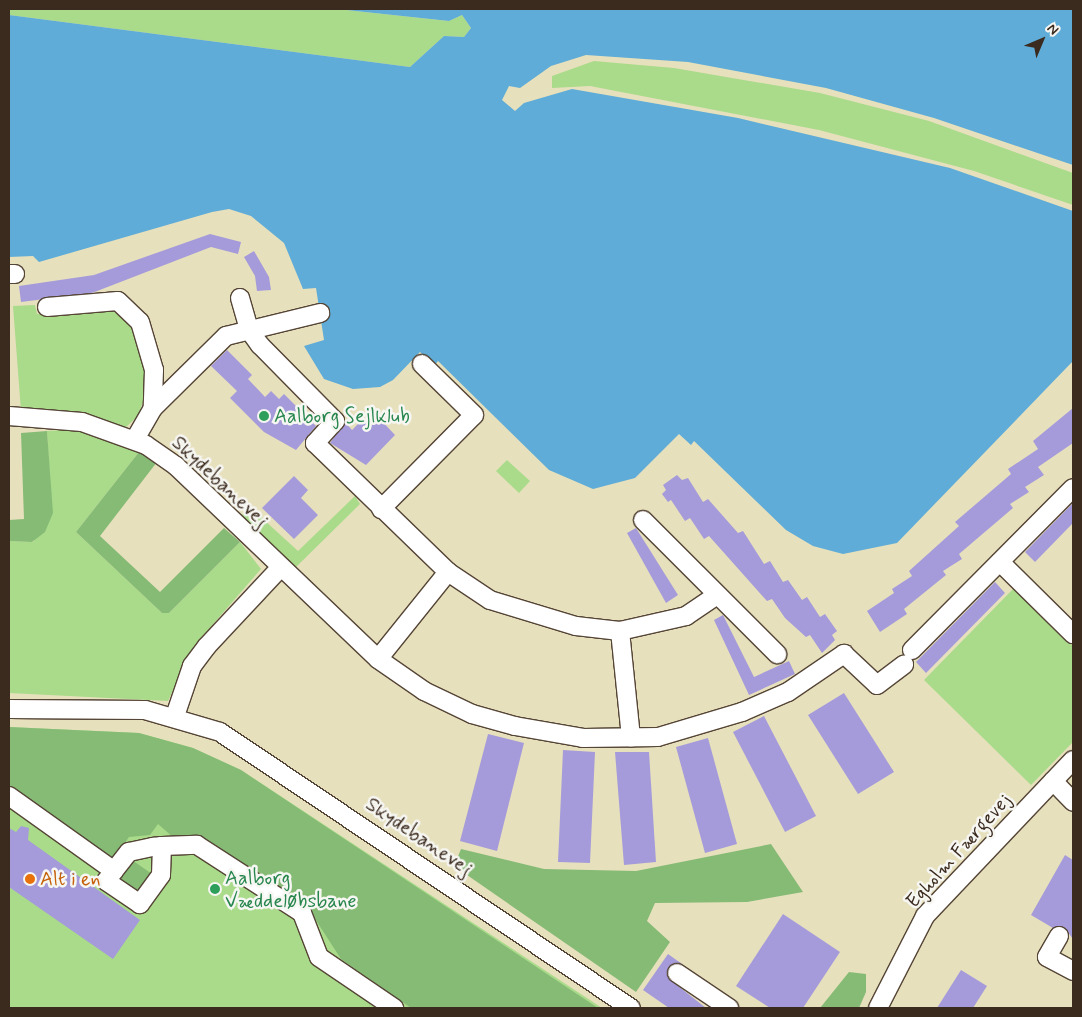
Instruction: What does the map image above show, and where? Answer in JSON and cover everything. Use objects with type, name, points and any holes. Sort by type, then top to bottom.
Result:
[{"type":"street","points":[[240,298],[249,330],[335,421],[315,443],[448,572],[490,600],[532,615],[620,631],[686,616],[718,595]]},
{"type":"street","points":[[47,307],[118,301],[140,322],[154,370],[153,408]]},
{"type":"street","points":[[135,439],[153,408],[226,336],[320,313]]},
{"type":"street","points":[[381,509],[474,415],[422,364]]},
{"type":"street","name":"Skydebanevej","points":[[9,416],[82,422],[135,439],[170,462],[378,659],[424,691],[472,714],[577,738],[658,737],[742,712],[788,692],[844,654],[877,685],[908,657],[1000,562]]},
{"type":"street","points":[[1073,488],[1000,562],[1073,634]]},
{"type":"street","points":[[643,520],[777,654]]},
{"type":"street","points":[[175,716],[192,666],[280,568]]},
{"type":"street","points":[[378,659],[448,572]]},
{"type":"street","points":[[620,631],[631,737]]},
{"type":"street","name":"Skydebanevej","points":[[9,709],[145,710],[175,716],[220,732],[282,770],[631,1008]]},
{"type":"street","name":"Egholm Færgevej","points":[[878,1008],[925,916],[1073,760]]},
{"type":"street","points":[[1053,781],[1073,802]]},
{"type":"street","points":[[9,796],[114,871]]},
{"type":"street","points":[[162,846],[161,875],[140,904],[106,881],[129,852],[162,846],[197,844],[302,913],[319,957],[394,1008]]},
{"type":"street","points":[[1059,936],[1047,957],[1073,972]]},
{"type":"street","points":[[677,973],[709,1003],[729,1008]]},
{"type":"green space","points":[[9,9],[337,9],[449,21],[462,15],[471,28],[464,37],[444,36],[410,67],[9,15]]},
{"type":"green space","points":[[594,61],[674,68],[820,93],[929,121],[1073,173],[1073,205],[974,171],[819,130],[590,86],[552,88],[552,76]]},
{"type":"green space","points":[[35,305],[37,314],[100,306],[131,320],[150,382],[138,416],[126,427],[62,412],[21,411],[13,306]]},
{"type":"green space","points":[[77,429],[139,452],[76,532],[162,613],[169,613],[240,542],[261,569],[194,646],[168,701],[9,693],[9,541],[33,542],[52,513],[47,431]]},
{"type":"green space","points":[[47,431],[53,513],[45,532],[32,542],[9,541],[9,520],[24,519],[21,433]]},
{"type":"green space","points":[[139,452],[157,462],[100,536],[160,592],[224,528],[240,542],[169,613],[162,613],[76,532]]},
{"type":"green space","points":[[507,460],[530,481],[519,493],[496,471]]},
{"type":"green space","points":[[355,496],[360,504],[293,570],[239,518],[250,507],[298,551]]},
{"type":"green space","points":[[1014,588],[1073,646],[1073,742],[1031,785],[924,680]]},
{"type":"green space","name":"Aalborg Væddeløbsbane","points":[[9,727],[139,733],[193,748],[241,770],[602,1008],[9,1008]]},
{"type":"green space","points":[[9,727],[139,733],[193,748],[241,770],[598,1008],[411,1008],[341,959],[308,908],[174,838],[158,824],[150,835],[129,837],[111,864],[9,792]]},
{"type":"green space","points":[[771,844],[803,892],[747,902],[655,903],[647,921],[670,942],[636,992],[454,866],[461,849],[544,869],[636,871]]},
{"type":"green space","points":[[132,860],[152,874],[138,895],[117,881]]},
{"type":"green space","points":[[849,972],[866,974],[866,992],[859,1008],[820,1008]]},
{"type":"water","points":[[337,9],[1073,9],[1073,165],[934,118],[826,88],[688,62],[586,55],[551,66],[520,88],[509,86],[502,100],[515,111],[524,103],[572,89],[738,118],[950,168],[1073,211],[1073,361],[897,543],[843,554],[813,546],[786,530],[694,441],[691,445],[679,434],[635,478],[593,489],[549,470],[438,361],[434,366],[420,352],[393,380],[380,387],[353,389],[324,379],[304,346],[324,340],[316,288],[303,289],[284,243],[251,216],[229,209],[212,212],[39,262],[33,256],[9,257],[9,15],[410,67],[444,36],[464,37],[471,28],[462,15],[449,21]]},
{"type":"building","points":[[210,234],[241,242],[238,254],[211,247],[92,293],[21,302],[19,286],[94,275]]},
{"type":"building","points":[[254,251],[269,277],[271,290],[257,291],[255,276],[244,257]]},
{"type":"building","points":[[227,350],[252,375],[248,379],[265,397],[271,391],[279,399],[284,394],[316,426],[296,450],[264,432],[230,398],[237,391],[211,366]]},
{"type":"building","points":[[1073,408],[1073,443],[1038,467],[1044,475],[1025,487],[1029,492],[1010,504],[1013,508],[959,554],[962,559],[943,571],[946,575],[904,609],[907,614],[880,632],[867,611],[894,593],[892,589],[912,576],[909,571],[959,526],[955,522],[1011,474],[1008,469],[1038,449],[1033,441]]},
{"type":"building","points":[[379,418],[395,435],[366,465],[330,443],[345,422],[352,430],[362,420],[370,427]]},
{"type":"building","points":[[677,475],[682,480],[688,478],[703,502],[708,499],[738,533],[743,531],[764,564],[770,561],[783,582],[788,580],[802,600],[807,597],[820,617],[825,614],[837,631],[832,635],[835,640],[822,653],[810,635],[806,637],[785,618],[772,599],[767,601],[709,536],[704,539],[690,518],[685,521],[671,500],[668,502],[662,494],[666,490],[663,485]]},
{"type":"building","points":[[294,476],[308,490],[301,498],[318,515],[294,539],[262,508]]},
{"type":"building","points":[[1073,503],[1073,523],[1035,562],[1025,552]]},
{"type":"building","points":[[636,528],[678,595],[666,603],[627,533]]},
{"type":"building","points":[[995,582],[1005,593],[926,673],[916,662]]},
{"type":"building","points":[[723,615],[754,677],[789,661],[795,674],[749,695],[714,620]]},
{"type":"building","points":[[844,693],[894,772],[858,794],[808,715]]},
{"type":"building","points":[[764,716],[816,816],[785,832],[733,732]]},
{"type":"building","points":[[488,734],[524,743],[497,851],[460,841]]},
{"type":"building","points":[[708,738],[737,844],[705,853],[676,747]]},
{"type":"building","points":[[563,750],[595,752],[590,863],[558,862]]},
{"type":"building","points":[[615,752],[649,752],[656,862],[624,865]]},
{"type":"building","points":[[21,826],[29,828],[28,840],[140,920],[113,959],[9,887],[9,828],[16,832]]},
{"type":"building","points":[[1065,855],[1073,860],[1073,939],[1064,927],[1053,928],[1031,915]]},
{"type":"building","points":[[783,914],[840,952],[803,1008],[770,1008],[736,986]]},
{"type":"building","points":[[668,954],[682,964],[669,967],[668,978],[706,1008],[669,1008],[643,990]]},
{"type":"building","points":[[961,970],[987,986],[973,1008],[937,1008]]},
{"type":"place","name":"Aalborg Sejlklub","points":[[264,416]]},
{"type":"place","name":"Alt i en","points":[[30,879]]},
{"type":"place","name":"Aalborg Væddeløbsbane","points":[[215,889]]}]
